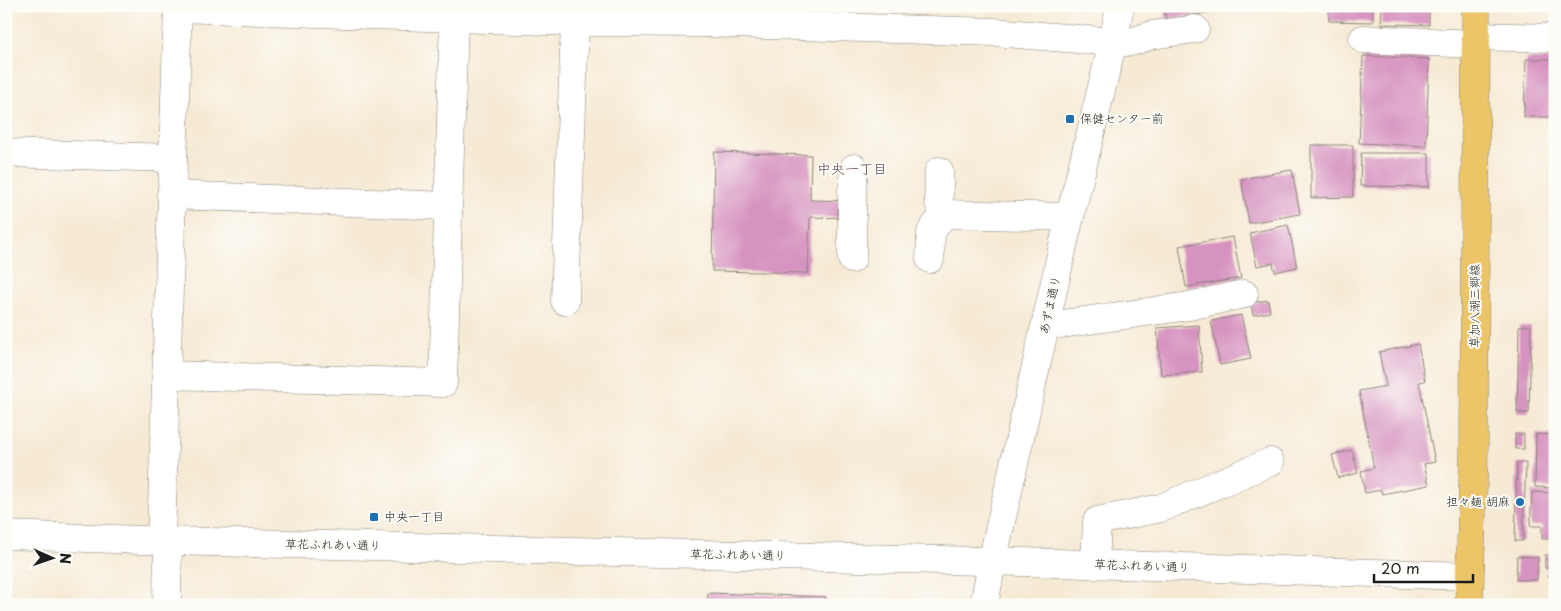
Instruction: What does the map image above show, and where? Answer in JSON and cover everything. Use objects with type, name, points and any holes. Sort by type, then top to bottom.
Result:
[{"type":"main road","name":"草加八潮三郷線","points":[[1469,605],[1474,442],[1476,6]]},
{"type":"street","name":"あずま通り","points":[[984,605],[1046,322],[1120,6]]},
{"type":"street","points":[[167,605],[165,540],[166,375],[178,7],[468,14],[575,22],[701,23],[994,32],[1113,42],[1131,42],[1152,35],[1195,29]]},
{"type":"street","points":[[166,375],[443,382],[447,296],[448,206],[468,14]]},
{"type":"street","points":[[565,301],[575,22]]},
{"type":"street","points":[[1363,39],[1475,40],[1555,38]]},
{"type":"street","points":[[6,153],[172,158]]},
{"type":"street","points":[[852,259],[854,168]]},
{"type":"street","points":[[939,171],[939,202],[944,214]]},
{"type":"street","points":[[171,195],[448,206]]},
{"type":"street","points":[[944,214],[1070,217]]},
{"type":"street","points":[[930,259],[931,232],[944,214]]},
{"type":"street","points":[[1046,322],[1072,323],[1189,306],[1244,294]]},
{"type":"street","points":[[1095,565],[1097,521],[1161,508],[1270,462]]},
{"type":"street","name":"草花ふれあい通り","points":[[6,535],[1469,576]]},
{"type":"building","points":[[1164,6],[1246,6],[1246,7],[1166,19]]},
{"type":"building","points":[[1329,6],[1373,6],[1373,22],[1329,21]]},
{"type":"building","points":[[1382,6],[1429,6],[1429,25],[1381,24]]},
{"type":"building","points":[[1363,56],[1429,59],[1426,146],[1359,143]]},
{"type":"building","points":[[1526,59],[1555,59],[1555,117],[1524,117]]},
{"type":"building","points":[[1311,145],[1353,145],[1353,197],[1311,198]]},
{"type":"building","points":[[714,152],[811,155],[810,200],[849,201],[849,218],[810,217],[808,273],[712,271]]},
{"type":"building","points":[[1361,153],[1429,153],[1429,187],[1360,186]]},
{"type":"building","points":[[1292,170],[1300,214],[1249,223],[1241,179]]},
{"type":"building","points":[[1288,225],[1297,267],[1275,272],[1273,263],[1257,266],[1250,233]]},
{"type":"building","points":[[1233,237],[1241,278],[1186,287],[1179,246]]},
{"type":"building","points":[[1268,300],[1270,312],[1253,315],[1251,303]]},
{"type":"building","points":[[1241,315],[1251,359],[1220,365],[1211,321]]},
{"type":"building","points":[[1199,325],[1202,372],[1161,375],[1157,328]]},
{"type":"building","points":[[1519,326],[1531,326],[1529,413],[1517,413]]},
{"type":"building","points":[[1418,344],[1425,381],[1419,382],[1435,462],[1424,464],[1429,485],[1382,494],[1381,490],[1365,493],[1361,471],[1374,468],[1359,391],[1386,386],[1379,352]]},
{"type":"building","points":[[1515,434],[1524,434],[1524,449],[1515,449]]},
{"type":"building","points":[[1536,434],[1555,435],[1555,488],[1535,487]]},
{"type":"building","points":[[1352,450],[1358,473],[1338,478],[1332,455]]},
{"type":"building","name":"担々麺 胡麻","points":[[1517,463],[1526,463],[1523,541],[1515,541]]},
{"type":"building","points":[[1532,492],[1555,493],[1555,539],[1542,539],[1542,526],[1530,526]]},
{"type":"building","points":[[1545,555],[1555,555],[1555,577],[1548,577],[1549,568],[1545,568]]},
{"type":"building","points":[[1517,556],[1538,557],[1537,580],[1516,580]]},
{"type":"building","points":[[708,593],[826,597],[826,605],[707,605]]},
{"type":"place","name":"保健センター前","points":[[1070,119]]},
{"type":"place","name":"担々麺 胡麻","points":[[1520,502]]},
{"type":"place","name":"中央一丁目","points":[[374,517]]},
{"type":"district","name":"中央一丁目","points":[[852,169]]}]
